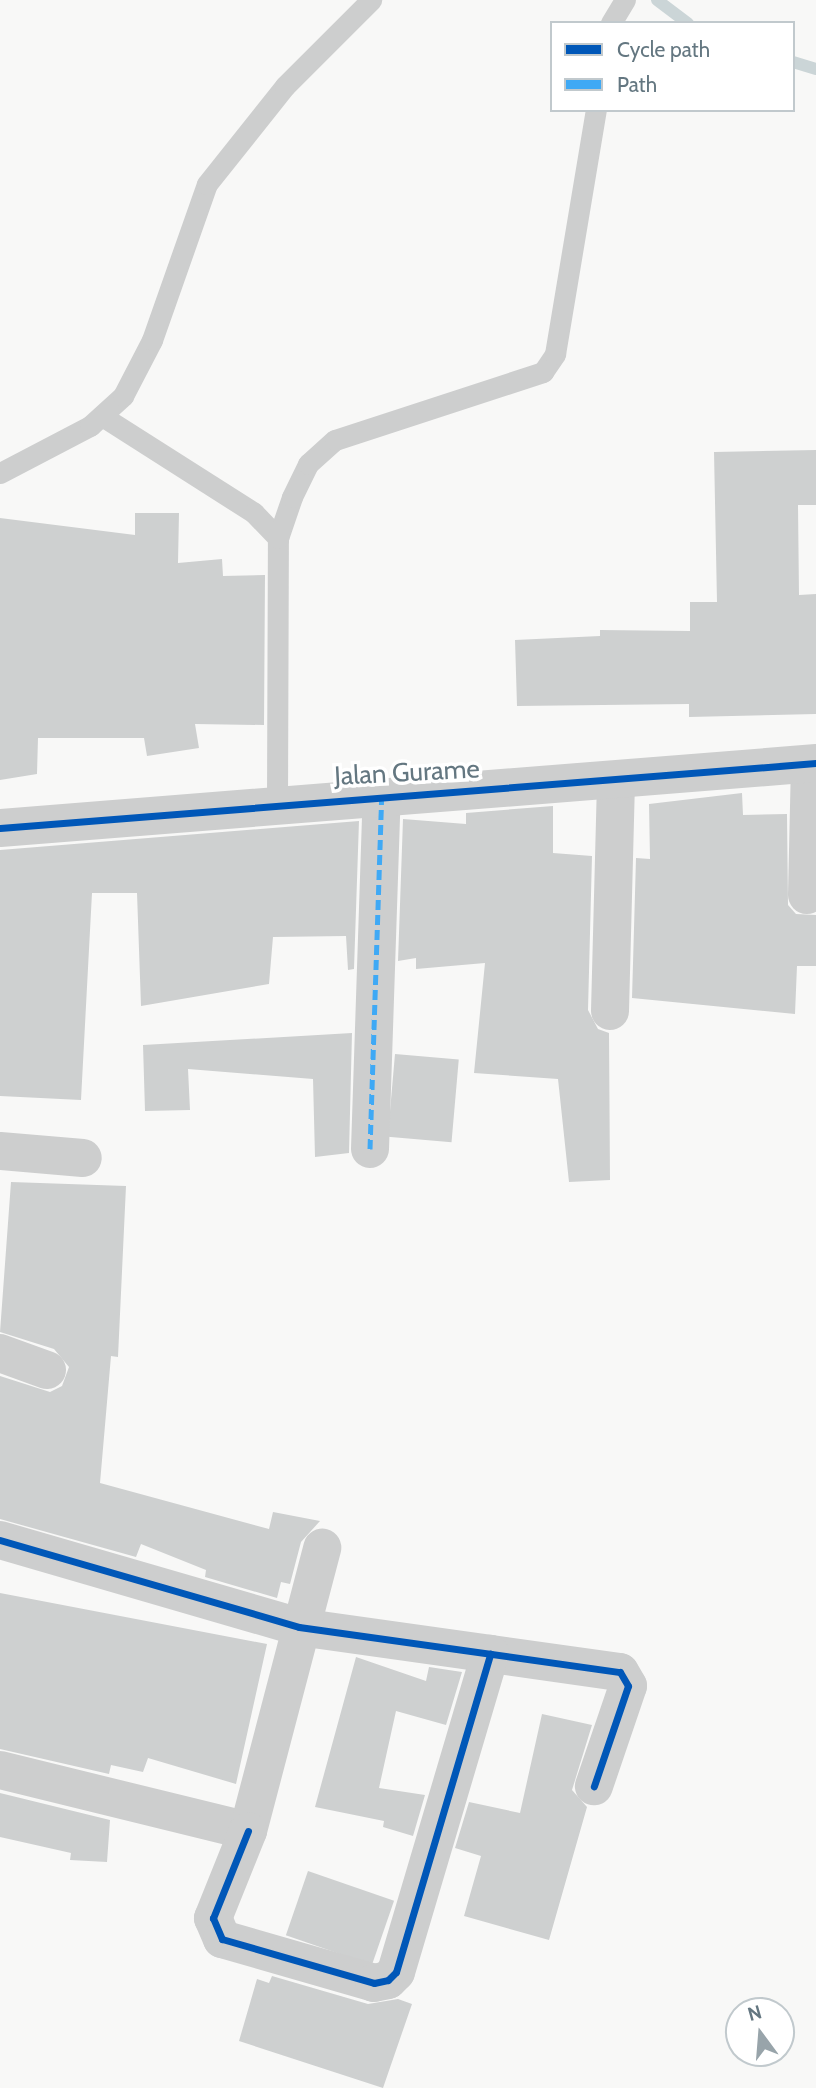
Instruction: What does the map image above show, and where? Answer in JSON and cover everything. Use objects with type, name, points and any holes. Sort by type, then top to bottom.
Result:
[{"type":"street","name":"Jalan Gurame","points":[[0,828],[277,801],[617,782],[813,764]]},
{"type":"street","points":[[807,894],[813,764]]},
{"type":"street","points":[[610,1012],[617,782]]},
{"type":"street","points":[[370,1149],[382,796]]},
{"type":"street","points":[[0,1151],[83,1158]]},
{"type":"street","points":[[0,1353],[47,1370]]},
{"type":"street","points":[[0,1540],[299,1627],[627,1677],[594,1786]]},
{"type":"street","points":[[322,1548],[299,1627],[248,1830],[214,1918],[222,1940],[374,1983],[388,1980],[396,1972],[490,1654]]},
{"type":"street","points":[[0,1770],[248,1830]]},
{"type":"lane","points":[[0,472],[102,416],[123,396],[152,340],[207,184],[285,86],[371,0]]},
{"type":"lane","points":[[612,21],[625,0]]},
{"type":"lane","points":[[277,801],[278,538],[308,464],[335,440],[544,372],[555,355],[596,112]]},
{"type":"lane","points":[[102,416],[254,513],[278,538]]},
{"type":"building","points":[[816,450],[816,505],[798,505],[799,595],[816,594],[816,714],[689,717],[689,704],[517,706],[515,640],[600,636],[600,630],[690,631],[690,602],[717,602],[714,452]]},
{"type":"building","points":[[135,513],[179,513],[178,563],[222,559],[223,576],[265,575],[264,725],[195,724],[199,748],[147,756],[144,738],[38,738],[37,774],[0,780],[0,518],[135,535]]},
{"type":"building","points":[[742,793],[743,815],[787,814],[788,905],[796,914],[816,915],[816,966],[797,966],[795,1014],[632,998],[636,858],[650,859],[649,804]]},
{"type":"building","points":[[553,806],[553,853],[592,856],[588,1010],[598,1029],[609,1033],[610,1180],[569,1182],[558,1079],[474,1073],[485,963],[416,969],[416,958],[398,961],[403,819],[466,824],[466,813]]},
{"type":"building","points":[[359,821],[354,969],[348,970],[346,936],[273,937],[269,984],[141,1006],[137,893],[92,893],[81,1100],[0,1096],[0,850]]},
{"type":"building","points":[[352,1033],[349,1153],[315,1157],[313,1079],[188,1069],[190,1110],[145,1111],[143,1045]]},
{"type":"building","points":[[395,1054],[459,1060],[452,1142],[388,1137]]},
{"type":"building","points":[[11,1182],[126,1186],[118,1357],[111,1356],[100,1483],[269,1529],[273,1512],[320,1521],[301,1542],[290,1584],[281,1582],[277,1598],[205,1577],[206,1570],[141,1544],[136,1557],[0,1519],[0,1376],[50,1392],[62,1386],[69,1367],[54,1349],[0,1332]]},
{"type":"building","points":[[0,1593],[267,1644],[236,1784],[148,1758],[143,1772],[111,1765],[109,1774],[0,1749]]},
{"type":"building","points":[[356,1657],[426,1681],[429,1667],[462,1672],[446,1725],[396,1711],[379,1788],[425,1795],[413,1836],[383,1827],[384,1821],[315,1807]]},
{"type":"building","points":[[542,1714],[592,1725],[572,1790],[587,1807],[549,1940],[464,1916],[481,1856],[455,1848],[469,1802],[520,1813]]},
{"type":"building","points":[[0,1793],[110,1820],[107,1862],[70,1860],[71,1853],[0,1837]]},
{"type":"building","points":[[308,1871],[394,1901],[372,1965],[286,1935]]},
{"type":"building","points":[[272,1976],[368,2004],[398,1999],[412,2004],[383,2088],[239,2041],[257,1979],[269,1983]]},
{"type":"waterway","points":[[657,0],[685,21]]},
{"type":"waterway","points":[[795,63],[816,69]]},
{"type":"marked path","points":[[370,1149],[382,796]]},
{"type":"cycle path","points":[[0,828],[816,763]]},
{"type":"cycle path","points":[[0,1540],[299,1627],[620,1672],[628,1686],[594,1786]]},
{"type":"cycle path","points":[[248,1831],[213,1918],[222,1939],[374,1983],[388,1980],[396,1972],[490,1654]]}]
